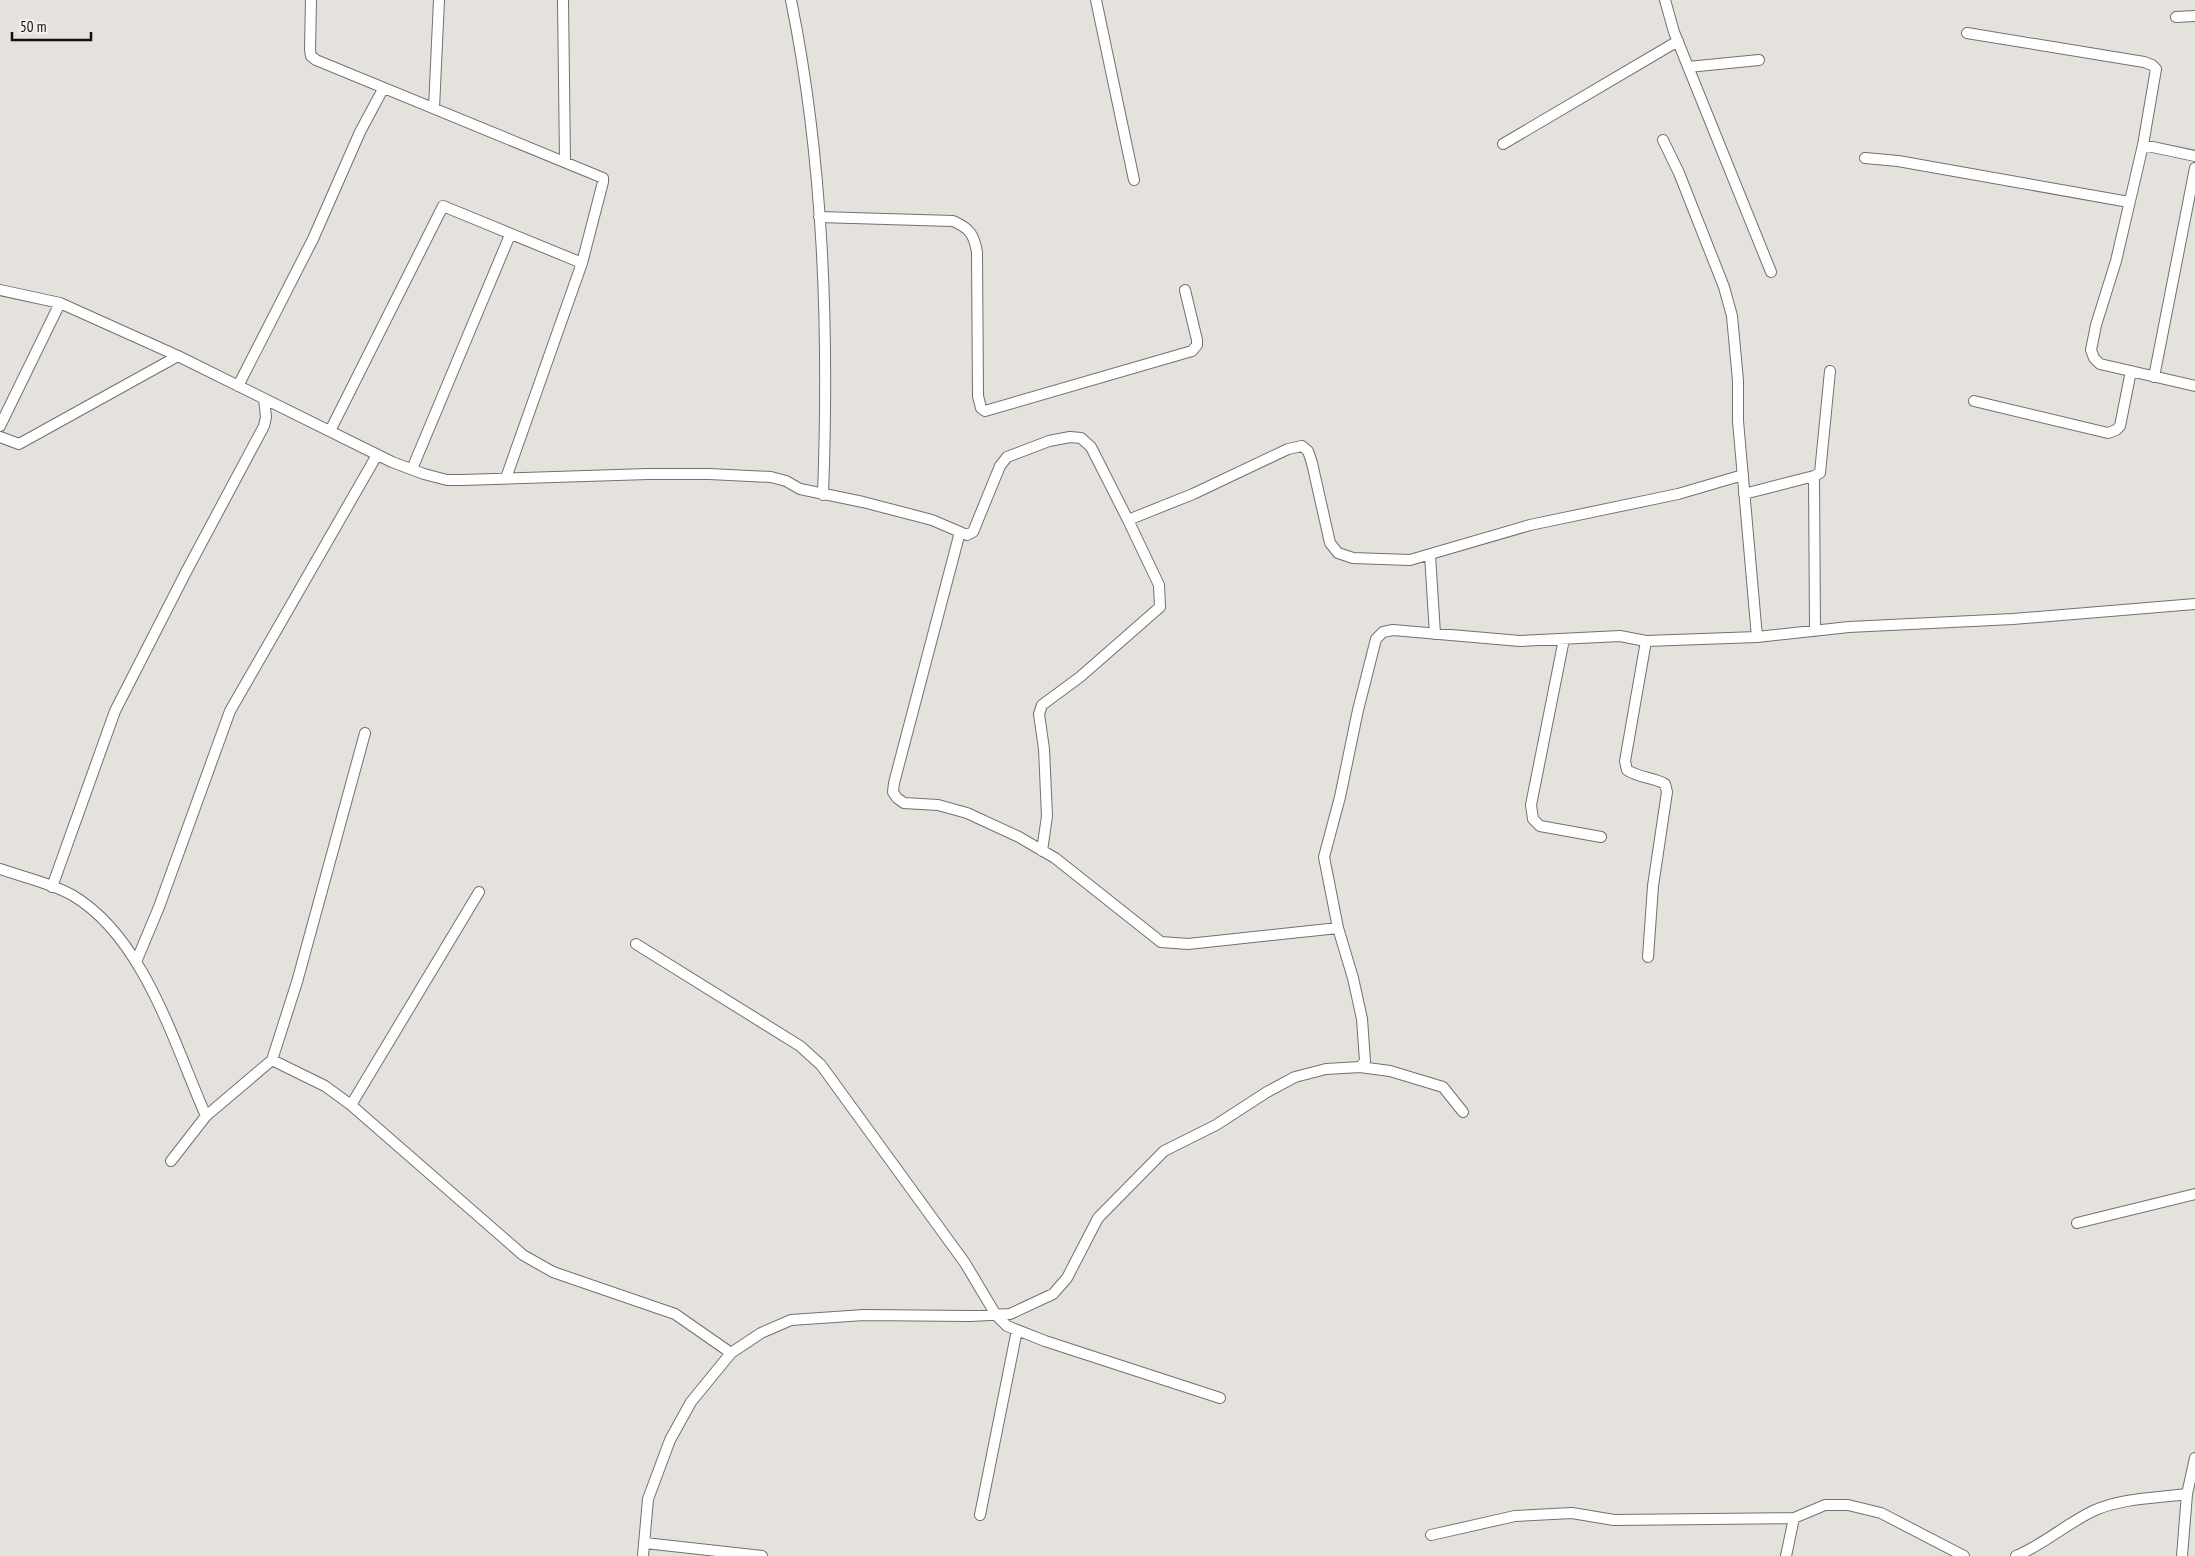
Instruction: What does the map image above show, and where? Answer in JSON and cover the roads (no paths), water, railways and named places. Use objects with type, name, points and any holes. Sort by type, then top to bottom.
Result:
[{"type":"street","points":[[311,0],[311,56],[316,60],[603,178],[582,263],[506,478]]},
{"type":"street","points":[[434,108],[439,0]]},
{"type":"street","points":[[563,0],[565,161]]},
{"type":"street","points":[[790,0],[809,116],[819,217],[826,418],[823,495]]},
{"type":"street","points":[[1096,0],[1134,180]]},
{"type":"street","points":[[1665,0],[1688,67],[1771,272]]},
{"type":"street","points":[[2176,17],[2195,16]]},
{"type":"street","points":[[1966,33],[2152,65],[2156,69],[2143,145],[2116,260],[2096,325],[2091,350],[2094,358],[2100,364],[2195,386]]},
{"type":"street","points":[[1503,144],[1678,40]]},
{"type":"street","points":[[1688,67],[1759,60]]},
{"type":"street","points":[[238,386],[313,239],[360,132],[383,89]]},
{"type":"street","points":[[1663,140],[1679,173],[1724,287],[1732,316],[1744,494],[1757,637]]},
{"type":"street","points":[[2143,145],[2195,156]]},
{"type":"street","points":[[1865,158],[1898,161],[2129,202]]},
{"type":"street","points":[[2154,377],[2195,168]]},
{"type":"street","points":[[330,432],[443,206],[582,263]]},
{"type":"street","points":[[819,217],[953,221],[970,230],[975,239],[976,252],[978,396],[981,408],[985,410],[1192,351],[1197,345],[1185,290]]},
{"type":"street","points":[[412,469],[510,235]]},
{"type":"street","points":[[0,290],[60,303],[178,356],[377,455],[447,480],[648,474],[755,475],[786,481],[800,489],[823,495],[863,502],[932,520],[967,535],[973,532],[1000,466],[1007,457],[1049,441],[1070,437],[1081,438],[1091,447],[1128,520],[1158,585],[1161,601],[1160,607],[1080,677],[1042,705],[1039,714],[1044,749],[1047,816],[1042,851]]},
{"type":"street","points":[[0,426],[60,303]]},
{"type":"street","points":[[0,437],[20,444],[178,356]]},
{"type":"street","points":[[1744,494],[1820,473],[1830,371]]},
{"type":"street","points":[[1974,401],[2108,433],[2120,426],[2131,372]]},
{"type":"street","points":[[52,887],[115,711],[264,426],[266,416],[264,399]]},
{"type":"street","points":[[1128,520],[1193,494],[1288,449],[1302,446],[1308,451],[1310,457],[1330,543],[1338,553],[1353,558],[1410,560],[1530,525],[1678,494],[1743,475]]},
{"type":"street","points":[[136,962],[159,907],[230,712],[377,455]]},
{"type":"street","points":[[1814,476],[1815,630]]},
{"type":"street","points":[[960,532],[894,783],[893,792],[896,798],[904,803],[938,805],[967,813],[1019,837],[1055,858],[1161,942],[1197,944],[1338,928]]},
{"type":"street","points":[[1430,555],[1435,634]]},
{"type":"street","points":[[1360,1067],[1365,1061],[1362,1019],[1353,978],[1338,928],[1324,857],[1340,797],[1358,710],[1376,639],[1383,632],[1393,630],[1520,641],[1620,636],[1646,641],[1757,637],[1849,627],[2013,619],[2195,604]]},
{"type":"street","points":[[1564,639],[1531,805],[1533,819],[1540,826],[1600,837]]},
{"type":"street","points":[[1646,641],[1625,761],[1627,770],[1635,775],[1659,780],[1665,784],[1667,792],[1653,886],[1648,957]]},
{"type":"street","points":[[171,1161],[206,1116],[272,1060],[297,982],[365,733]]},
{"type":"street","points":[[0,870],[71,894],[98,913],[136,962],[166,1020],[206,1116]]},
{"type":"street","points":[[351,1105],[480,892]]},
{"type":"street","points":[[636,944],[800,1046],[821,1065],[965,1263],[996,1315],[1007,1326],[1220,1398]]},
{"type":"street","points":[[272,1060],[325,1086],[351,1105],[523,1255],[553,1272],[676,1314],[731,1353]]},
{"type":"street","points":[[644,1556],[648,1499],[670,1440],[691,1402],[731,1353],[761,1333],[791,1320],[864,1316],[1010,1314],[1053,1294],[1067,1278],[1098,1218],[1164,1151],[1216,1125],[1266,1092],[1295,1077],[1326,1069],[1360,1067],[1390,1071],[1443,1087],[1463,1112]]},
{"type":"street","points":[[2077,1223],[2195,1194]]},
{"type":"street","points":[[980,1514],[1017,1330]]},
{"type":"street","points":[[2182,1556],[2188,1494],[2195,1458]]},
{"type":"street","points":[[2016,1556],[2026,1552],[2062,1528],[2095,1510],[2118,1503],[2188,1494]]},
{"type":"street","points":[[1431,1535],[1515,1516],[1572,1513],[1614,1520],[1794,1518],[1825,1505],[1848,1505],[1881,1513],[1964,1556]]},
{"type":"street","points":[[1786,1556],[1794,1518]]},
{"type":"street","points":[[644,1543],[762,1556]]}]
